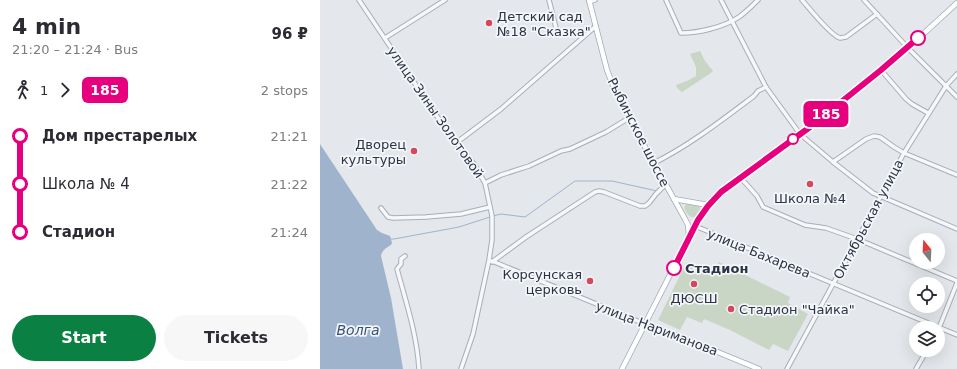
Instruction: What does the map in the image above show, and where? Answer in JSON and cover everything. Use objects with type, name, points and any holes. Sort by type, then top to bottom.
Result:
[{"type":"main road","name":"Рыбинское шоссе","points":[[589,1],[607,70],[612,83],[629,118],[687,223],[689,228],[689,238]]},
{"type":"main road","points":[[622,369],[695,226],[708,206],[721,192],[800,134],[908,48],[957,3]]},
{"type":"main road","points":[[674,199],[708,206]]},
{"type":"main road","name":"улица Нариманова","points":[[645,324],[759,369]]},
{"type":"street","name":"улица Зины Золотовой","points":[[360,0],[436,116],[474,164],[485,183],[492,216],[490,261],[473,334],[461,369]]},
{"type":"street","points":[[385,38],[445,0]]},
{"type":"street","points":[[549,0],[556,28]]},
{"type":"street","points":[[589,1],[595,0]]},
{"type":"street","points":[[666,0],[681,33],[711,29],[732,21],[739,17],[758,0]]},
{"type":"street","points":[[721,0],[766,87],[800,134],[873,193],[957,229]]},
{"type":"street","points":[[802,0],[825,26],[840,38],[846,37],[877,14]]},
{"type":"street","points":[[864,0],[908,48],[957,97]]},
{"type":"street","points":[[456,143],[501,108],[596,26]]},
{"type":"street","points":[[881,70],[906,99],[928,113]]},
{"type":"street","name":"Октябрьская улица","points":[[787,369],[904,153],[946,86],[957,74]]},
{"type":"street","points":[[654,163],[673,154],[754,96],[758,91],[766,87]]},
{"type":"street","points":[[485,183],[501,175],[529,166],[561,151],[570,149],[606,132],[629,118]]},
{"type":"street","points":[[833,162],[866,139],[874,136],[880,137],[904,153],[957,175]]},
{"type":"street","points":[[740,177],[757,196],[763,207],[805,225],[826,228],[857,239],[957,282],[941,321]]},
{"type":"street","points":[[490,261],[595,192],[604,192],[640,206],[645,206],[666,184]]},
{"type":"street","points":[[381,208],[388,217],[426,218],[461,214],[490,207]]},
{"type":"street","name":"улица Бахарева","points":[[695,226],[921,321]]},
{"type":"street","points":[[405,256],[401,259],[401,264],[397,269],[411,317],[419,369]]},
{"type":"street","name":"улица Нариманова","points":[[490,261],[645,324]]},
{"type":"street","name":"улица Бахарева","points":[[945,331],[957,335]]},
{"type":"street","points":[[916,369],[923,357]]},
{"type":"green space","points":[[700,51],[705,61],[713,71],[682,92],[676,85],[696,76],[696,67],[690,54]]},
{"type":"green space","points":[[686,204],[699,206],[701,210],[696,217],[692,217],[687,214],[684,208]]},
{"type":"green space","name":"Стадион \"Чайка\"","points":[[719,262],[790,297],[788,303],[808,314],[788,351],[773,344],[769,350],[730,330],[704,319],[702,323],[687,317],[680,330],[658,320],[686,263],[712,275]]},
{"type":"water","name":"Волга","points":[[320,144],[377,230],[390,236],[392,243],[383,251],[381,256],[391,298],[403,369],[320,369]]},
{"type":"waterway","points":[[493,216],[501,214],[525,217],[575,181],[612,181],[657,191]]},
{"type":"waterway","points":[[390,239],[459,227],[490,217]]},
{"type":"bus line","name":"185","points":[[674,268],[701,215],[721,192],[810,127],[908,48],[918,38]]},
{"type":"place","name":"Детский сад №18 \"Сказка\"","points":[[489,23]]},
{"type":"place","name":"Дворец культуры","points":[[414,151]]},
{"type":"place","name":"Школа №4","points":[[810,184]]},
{"type":"place","name":"Стадион","points":[[674,268]]},
{"type":"place","name":"Корсунская церковь","points":[[590,281]]},
{"type":"place","name":"ДЮСШ","points":[[694,284]]},
{"type":"place","name":"Стадион \"Чайка\"","points":[[731,309]]}]
